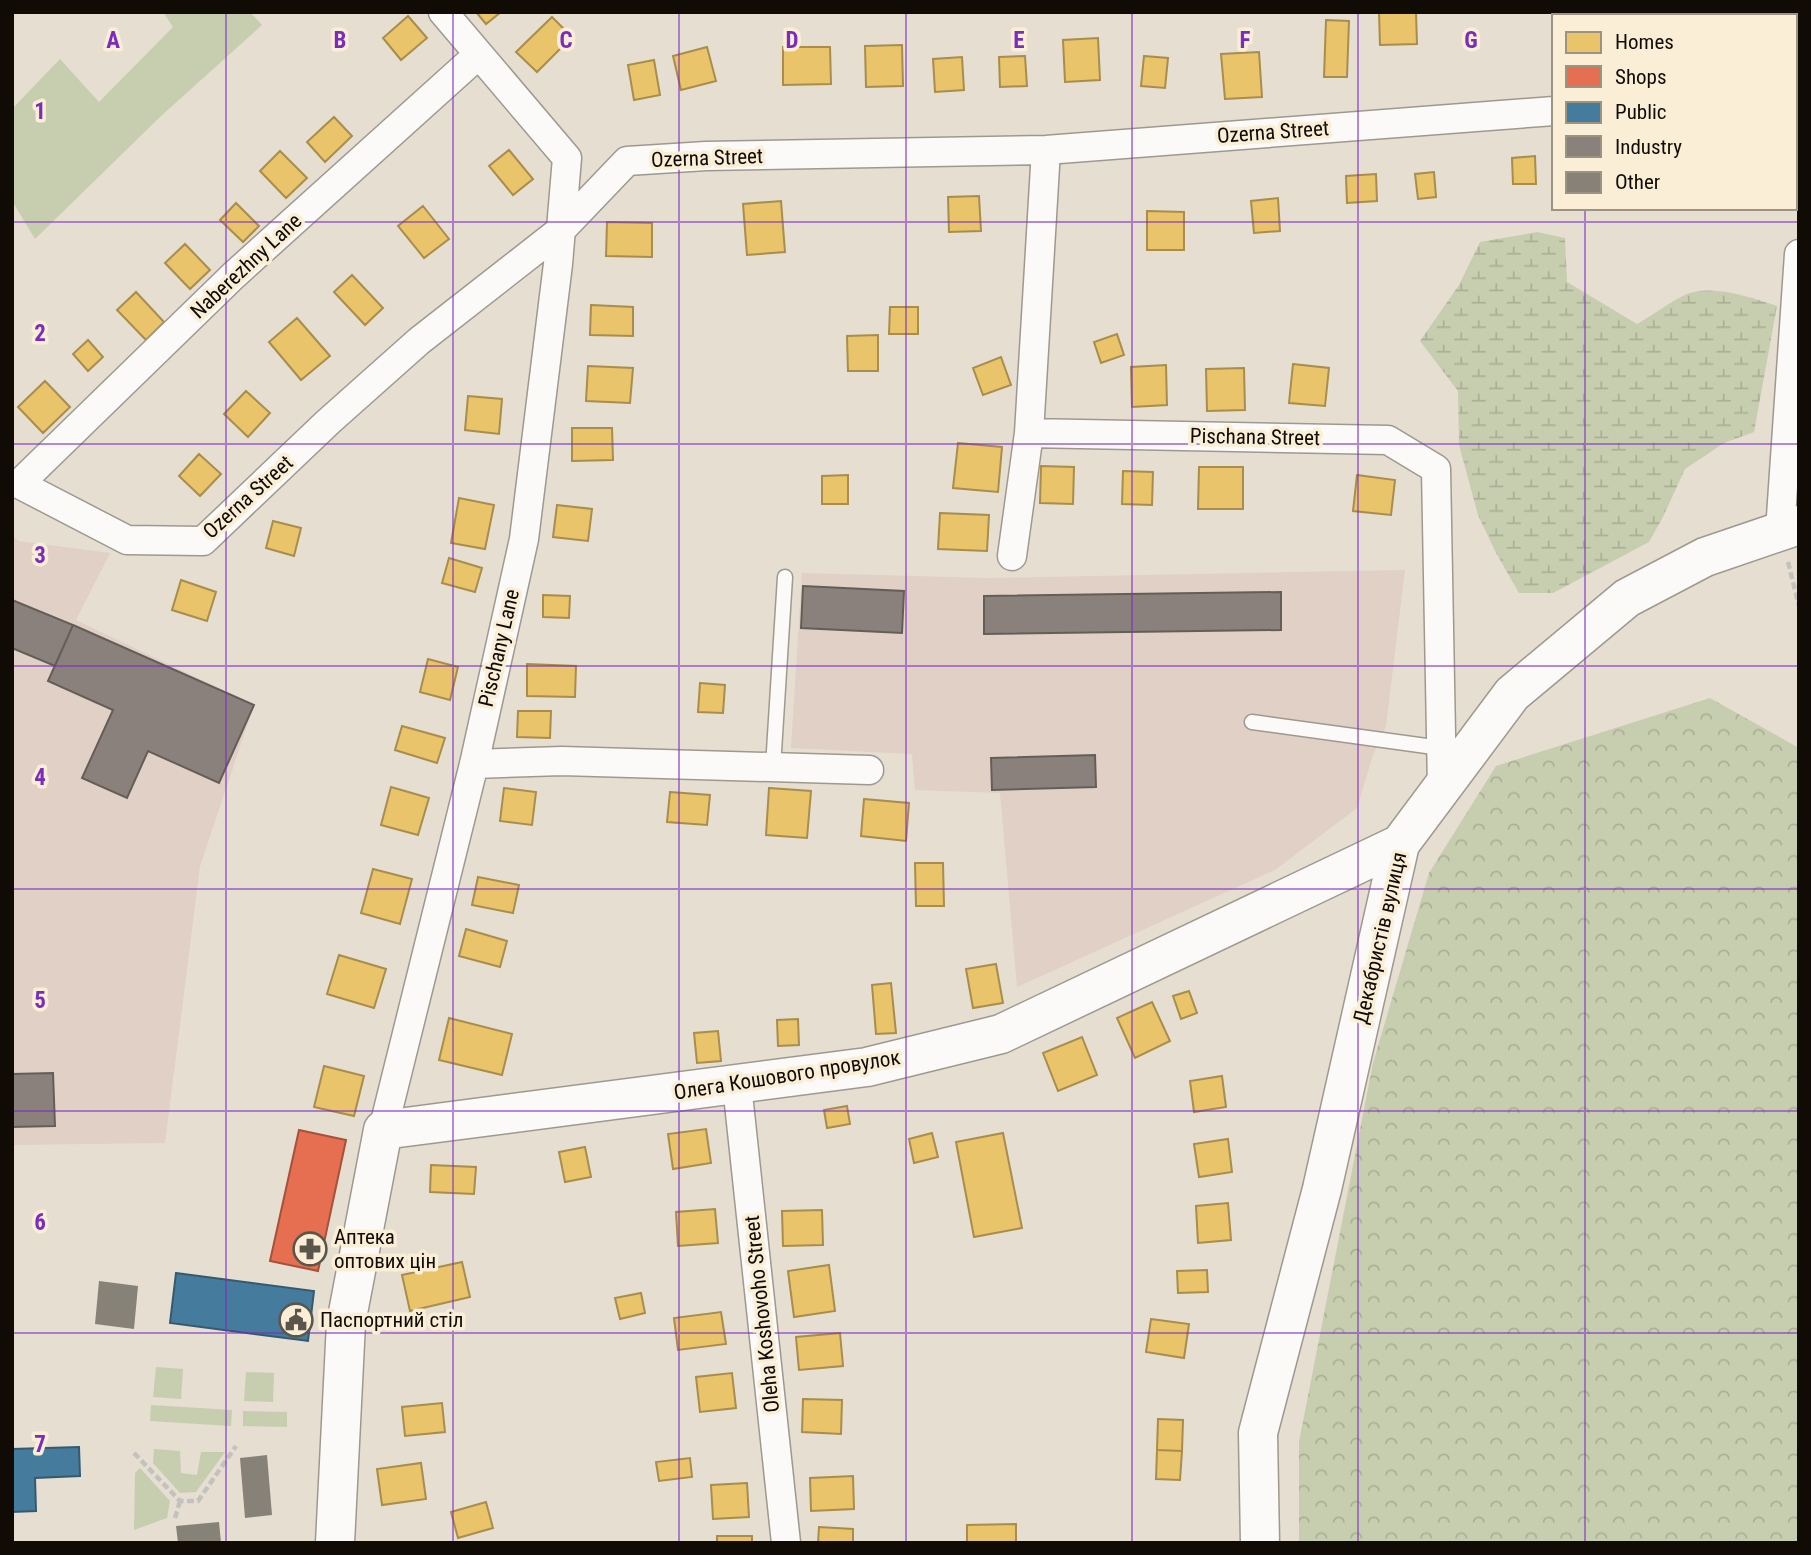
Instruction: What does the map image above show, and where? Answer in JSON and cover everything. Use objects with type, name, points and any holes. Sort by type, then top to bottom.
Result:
[{"type":"street","points":[[443,12],[478,55]]},
{"type":"street","name":"Pischany Lane","points":[[383,1130],[474,764],[524,539],[561,230],[567,158],[478,55]]},
{"type":"street","name":"Naberezhny Lane","points":[[19,484],[234,275],[478,55]]},
{"type":"street","name":"Ozerna Street","points":[[19,484],[127,540],[203,541],[328,422],[419,341],[561,230],[627,161],[706,156],[1046,150],[1552,111]]},
{"type":"street","points":[[1012,556],[1029,433],[1046,150]]},
{"type":"street","points":[[1789,528],[1799,254]]},
{"type":"street","name":"Pischana Street","points":[[1029,433],[1388,440],[1436,469],[1442,788]]},
{"type":"street","name":"Декабристів вулиця","points":[[1260,1543],[1258,1433],[1322,1189],[1400,844],[1512,694],[1627,598],[1705,557],[1789,528]]},
{"type":"street","points":[[474,764],[562,761],[869,770]]},
{"type":"street","name":"Олега Кошового провулок","points":[[383,1130],[867,1067],[1001,1034],[1400,844]]},
{"type":"street","name":"Oleha Koshovoho Street","points":[[737,1085],[786,1543]]},
{"type":"street","points":[[335,1543],[346,1324],[383,1130]]},
{"type":"lane","points":[[773,767],[785,577]]},
{"type":"lane","points":[[1252,722],[1441,748]]},
{"type":"path","points":[[1789,528],[1799,606]]},
{"type":"path","points":[[134,1453],[180,1501],[198,1501],[236,1446]]},
{"type":"path","points":[[175,1518],[180,1501]]},
{"type":"shaded area","points":[[12,536],[19,541],[110,553],[76,620],[254,705],[200,866],[165,1143],[12,1145]]},
{"type":"shaded area","points":[[1405,570],[1386,726],[1373,755],[1357,808],[1275,870],[1017,987],[1000,793],[915,790],[912,754],[791,748],[802,573],[988,578]]},
{"type":"green space","points":[[163,12],[250,12],[262,25],[161,116],[35,239],[12,201],[12,109],[60,59],[99,102],[173,27]]},
{"type":"green space","points":[[1537,232],[1565,238],[1567,282],[1637,324],[1677,299],[1700,291],[1734,294],[1777,306],[1754,432],[1724,443],[1685,469],[1649,542],[1553,593],[1519,593],[1478,515],[1459,445],[1458,391],[1420,341],[1459,285],[1480,242]]},
{"type":"green space","points":[[1710,698],[1799,748],[1799,1543],[1299,1543],[1299,1442],[1373,1063],[1429,873],[1496,766]]},
{"type":"green space","points":[[156,1367],[183,1369],[181,1399],[153,1397]]},
{"type":"green space","points":[[246,1372],[274,1373],[273,1402],[244,1401]]},
{"type":"green space","points":[[151,1405],[232,1410],[231,1426],[150,1421]]},
{"type":"green space","points":[[243,1411],[287,1412],[287,1427],[243,1426]]},
{"type":"green space","points":[[154,1449],[180,1451],[181,1473],[197,1475],[201,1452],[225,1452],[196,1492],[180,1493],[153,1463]]},
{"type":"green space","points":[[140,1468],[170,1501],[167,1518],[134,1530],[135,1473]]},
{"type":"building: Homes","points":[[476,12],[501,12],[486,24]]},
{"type":"building: Homes","points":[[1379,12],[1416,12],[1417,44],[1380,45]]},
{"type":"building: Homes","points":[[408,16],[427,38],[401,60],[383,38]]},
{"type":"building: Homes","points":[[552,17],[572,37],[537,72],[516,52]]},
{"type":"building: Homes","points":[[1326,20],[1349,21],[1347,77],[1324,77]]},
{"type":"building: Homes","points":[[1098,38],[1100,80],[1065,82],[1063,40]]},
{"type":"building: Homes","points":[[902,45],[903,86],[866,87],[865,46]]},
{"type":"building: Homes","points":[[707,47],[716,81],[681,90],[673,56]]},
{"type":"building: Homes","points":[[783,47],[830,47],[831,84],[783,85]]},
{"type":"building: Homes","points":[[1259,52],[1262,97],[1225,99],[1221,54]]},
{"type":"building: Homes","points":[[1025,56],[1027,86],[1000,87],[999,57]]},
{"type":"building: Homes","points":[[1144,56],[1168,58],[1165,88],[1141,86]]},
{"type":"building: Homes","points":[[962,57],[964,90],[935,92],[933,59]]},
{"type":"building: Homes","points":[[654,60],[660,95],[634,100],[628,65]]},
{"type":"building: Homes","points":[[334,117],[352,136],[325,162],[307,142]]},
{"type":"building: Homes","points":[[509,150],[533,179],[513,195],[489,166]]},
{"type":"building: Homes","points":[[280,151],[307,178],[286,198],[260,171]]},
{"type":"building: Homes","points":[[1535,156],[1536,184],[1513,184],[1512,158]]},
{"type":"building: Homes","points":[[1434,172],[1436,197],[1418,199],[1415,174]]},
{"type":"building: Homes","points":[[1376,174],[1377,201],[1347,203],[1346,176]]},
{"type":"building: Homes","points":[[979,196],[981,231],[949,232],[948,197]]},
{"type":"building: Homes","points":[[1278,198],[1280,231],[1254,233],[1251,201]]},
{"type":"building: Homes","points":[[781,201],[785,252],[747,255],[743,204]]},
{"type":"building: Homes","points":[[236,203],[259,226],[243,242],[220,220]]},
{"type":"building: Homes","points":[[423,206],[449,239],[424,258],[398,226]]},
{"type":"building: Homes","points":[[1147,211],[1184,212],[1184,250],[1147,250]]},
{"type":"building: Homes","points":[[607,222],[652,223],[652,257],[606,256]]},
{"type":"building: Homes","points":[[185,244],[210,270],[190,289],[165,263]]},
{"type":"building: Homes","points":[[352,275],[383,308],[365,325],[334,292]]},
{"type":"building: Homes","points":[[136,292],[164,322],[146,340],[117,310]]},
{"type":"building: Homes","points":[[591,305],[633,307],[633,336],[590,335]]},
{"type":"building: Homes","points":[[890,307],[918,307],[918,334],[889,334]]},
{"type":"building: Homes","points":[[297,318],[330,356],[301,380],[269,342]]},
{"type":"building: Homes","points":[[1117,334],[1124,355],[1101,363],[1094,342]]},
{"type":"building: Homes","points":[[878,335],[878,371],[848,371],[847,336]]},
{"type":"building: Homes","points":[[88,340],[103,357],[88,371],[73,354]]},
{"type":"building: Homes","points":[[1001,357],[1011,385],[983,395],[973,368]]},
{"type":"building: Homes","points":[[1293,364],[1329,368],[1325,406],[1289,403]]},
{"type":"building: Homes","points":[[1166,365],[1167,405],[1132,407],[1131,367]]},
{"type":"building: Homes","points":[[588,366],[633,368],[630,403],[586,401]]},
{"type":"building: Homes","points":[[1244,368],[1245,410],[1207,411],[1206,369]]},
{"type":"building: Homes","points":[[45,381],[70,407],[43,433],[18,407]]},
{"type":"building: Homes","points":[[246,391],[270,413],[248,437],[224,414]]},
{"type":"building: Homes","points":[[468,396],[502,399],[499,434],[465,430]]},
{"type":"building: Homes","points":[[572,428],[612,428],[613,460],[572,461]]},
{"type":"building: Homes","points":[[958,443],[1002,447],[998,492],[953,488]]},
{"type":"building: Homes","points":[[199,454],[221,474],[200,496],[179,476]]},
{"type":"building: Homes","points":[[1041,466],[1074,467],[1073,504],[1040,503]]},
{"type":"building: Homes","points":[[1199,467],[1243,467],[1243,509],[1198,509]]},
{"type":"building: Homes","points":[[1123,471],[1153,472],[1152,505],[1122,504]]},
{"type":"building: Homes","points":[[848,475],[848,504],[822,504],[822,476]]},
{"type":"building: Homes","points":[[1357,475],[1395,480],[1391,515],[1353,511]]},
{"type":"building: Homes","points":[[459,498],[494,505],[485,549],[451,543]]},
{"type":"building: Homes","points":[[557,505],[592,509],[588,541],[553,537]]},
{"type":"building: Homes","points":[[940,513],[989,515],[987,551],[938,549]]},
{"type":"building: Homes","points":[[273,521],[301,528],[294,556],[266,548]]},
{"type":"building: Homes","points":[[449,558],[482,568],[475,592],[442,583]]},
{"type":"building: Homes","points":[[181,580],[216,592],[207,621],[172,610]]},
{"type":"building: Homes","points":[[543,595],[570,596],[569,618],[543,617]]},
{"type":"building: Homes","points":[[428,659],[458,667],[450,700],[420,692]]},
{"type":"building: Homes","points":[[527,664],[576,666],[575,697],[527,696]]},
{"type":"building: Homes","points":[[700,683],[725,685],[723,713],[698,712]]},
{"type":"building: Homes","points":[[518,711],[551,711],[550,738],[517,737]]},
{"type":"building: Homes","points":[[402,726],[445,738],[437,763],[395,750]]},
{"type":"building: Homes","points":[[391,787],[429,798],[418,835],[381,825]]},
{"type":"building: Homes","points":[[504,788],[536,792],[532,825],[500,821]]},
{"type":"building: Homes","points":[[769,788],[811,791],[807,838],[766,835]]},
{"type":"building: Homes","points":[[670,792],[710,795],[707,825],[667,822]]},
{"type":"building: Homes","points":[[864,799],[909,803],[906,841],[861,836]]},
{"type":"building: Homes","points":[[915,863],[943,863],[944,906],[916,906]]},
{"type":"building: Homes","points":[[373,869],[412,879],[400,924],[361,913]]},
{"type":"building: Homes","points":[[478,877],[519,885],[513,913],[472,905]]},
{"type":"building: Homes","points":[[466,929],[507,941],[500,967],[459,956]]},
{"type":"building: Homes","points":[[339,955],[386,969],[374,1008],[327,994]]},
{"type":"building: Homes","points":[[996,964],[1003,1003],[973,1008],[966,969]]},
{"type":"building: Homes","points":[[891,983],[896,1033],[876,1034],[872,985]]},
{"type":"building: Homes","points":[[1189,991],[1197,1013],[1181,1019],[1173,996]]},
{"type":"building: Homes","points":[[1152,1002],[1170,1041],[1135,1058],[1117,1018]]},
{"type":"building: Homes","points":[[449,1018],[512,1034],[502,1075],[439,1060]]},
{"type":"building: Homes","points":[[798,1019],[799,1045],[778,1046],[777,1020]]},
{"type":"building: Homes","points":[[718,1031],[721,1061],[697,1063],[694,1033]]},
{"type":"building: Homes","points":[[1082,1037],[1097,1075],[1058,1091],[1043,1053]]},
{"type":"building: Homes","points":[[324,1066],[364,1076],[354,1116],[314,1107]]},
{"type":"building: Homes","points":[[1222,1076],[1226,1107],[1194,1112],[1190,1081]]},
{"type":"building: Homes","points":[[847,1106],[850,1124],[827,1128],[824,1110]]},
{"type":"building: Homes","points":[[706,1129],[711,1163],[673,1169],[668,1134]]},
{"type":"building: Homes","points":[[932,1133],[938,1157],[914,1163],[909,1139]]},
{"type":"building: Homes","points":[[1003,1133],[1022,1228],[974,1237],[956,1142]]},
{"type":"building: Homes","points":[[1228,1139],[1232,1172],[1199,1177],[1194,1144]]},
{"type":"building: Homes","points":[[585,1147],[591,1177],[565,1182],[559,1152]]},
{"type":"building: Homes","points":[[431,1165],[476,1167],[474,1194],[430,1192]]},
{"type":"building: Homes","points":[[1228,1203],[1231,1240],[1198,1243],[1196,1206]]},
{"type":"building: Homes","points":[[715,1209],[718,1243],[678,1246],[676,1212]]},
{"type":"building: Homes","points":[[822,1210],[823,1245],[783,1246],[782,1211]]},
{"type":"building: Homes","points":[[462,1262],[470,1297],[410,1311],[402,1275]]},
{"type":"building: Homes","points":[[829,1265],[835,1311],[794,1317],[788,1271]]},
{"type":"building: Homes","points":[[1207,1270],[1208,1292],[1178,1293],[1177,1271]]},
{"type":"building: Homes","points":[[641,1293],[645,1313],[620,1319],[615,1298]]},
{"type":"building: Homes","points":[[721,1312],[726,1344],[678,1350],[674,1318]]},
{"type":"building: Homes","points":[[1151,1319],[1189,1324],[1184,1358],[1146,1352]]},
{"type":"building: Homes","points":[[840,1333],[843,1366],[799,1370],[796,1337]]},
{"type":"building: Homes","points":[[732,1373],[736,1408],[700,1412],[696,1377]]},
{"type":"building: Homes","points":[[803,1399],[842,1400],[841,1434],[802,1432]]},
{"type":"building: Homes","points":[[442,1403],[445,1432],[405,1436],[402,1407]]},
{"type":"building: Homes","points":[[1158,1419],[1183,1420],[1182,1451],[1157,1450]]},
{"type":"building: Homes","points":[[1157,1450],[1182,1451],[1180,1480],[1156,1479]]},
{"type":"building: Homes","points":[[690,1458],[692,1477],[659,1481],[656,1462]]},
{"type":"building: Homes","points":[[421,1463],[426,1499],[382,1505],[377,1469]]},
{"type":"building: Homes","points":[[853,1476],[854,1509],[811,1511],[810,1478]]},
{"type":"building: Homes","points":[[747,1483],[749,1517],[713,1519],[711,1485]]},
{"type":"building: Homes","points":[[486,1502],[493,1528],[458,1538],[451,1512]]},
{"type":"building: Homes","points":[[1016,1524],[1016,1543],[967,1543],[967,1525]]},
{"type":"building: Homes","points":[[819,1527],[853,1529],[853,1543],[818,1543]]},
{"type":"building: Homes","points":[[717,1536],[752,1536],[752,1543],[717,1543]]},
{"type":"building: Shops","points":[[299,1130],[346,1140],[318,1271],[270,1261]]},
{"type":"building: Public","points":[[176,1273],[314,1291],[308,1341],[170,1323]]},
{"type":"building: Public","points":[[79,1447],[80,1476],[35,1478],[36,1511],[12,1512],[12,1449]]},
{"type":"building: Industry","points":[[803,586],[904,591],[902,633],[801,628]]},
{"type":"building: Industry","points":[[1281,592],[1281,630],[984,634],[984,596]]},
{"type":"building: Industry","points":[[12,600],[73,625],[55,666],[12,648]]},
{"type":"building: Industry","points":[[73,625],[254,705],[219,783],[148,751],[127,798],[82,778],[113,710],[48,681]]},
{"type":"building: Industry","points":[[1095,755],[1096,787],[992,790],[991,758]]},
{"type":"building: Industry","points":[[53,1073],[55,1126],[12,1127],[12,1074]]},
{"type":"building: Other","points":[[99,1281],[138,1286],[134,1329],[95,1324]]},
{"type":"building: Other","points":[[267,1455],[272,1515],[245,1518],[240,1458]]},
{"type":"building: Other","points":[[219,1522],[221,1543],[178,1543],[176,1526]]},
{"type":"place","name":"Аптека оптових цін","points":[[310,1249]]},
{"type":"place","name":"Паспортний стіл","points":[[296,1320]]}]
